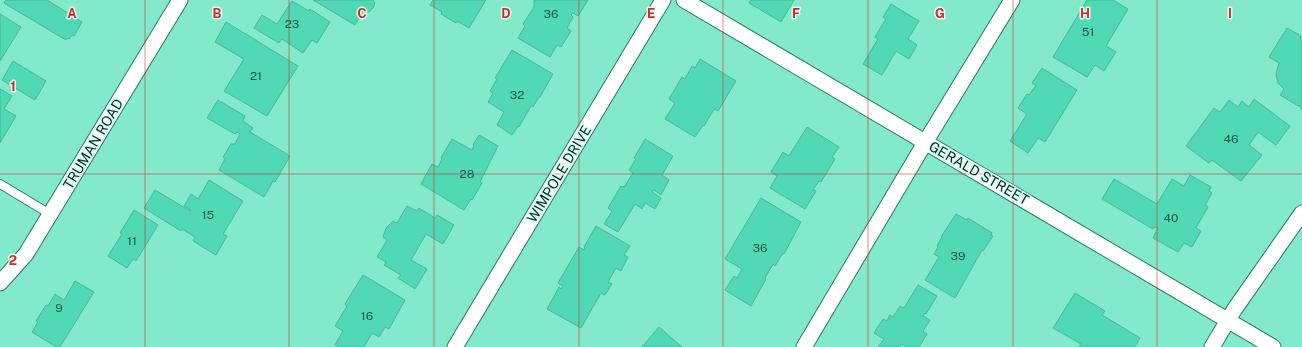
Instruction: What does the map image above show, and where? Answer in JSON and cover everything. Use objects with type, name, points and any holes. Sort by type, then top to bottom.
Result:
[{"type":"street","name":"TRUMAN ROAD","points":[[0,283],[26,254],[180,0]]},
{"type":"street","name":"WIMPOLE DRIVE","points":[[455,347],[663,0]]},
{"type":"street","name":"GERALD STREET","points":[[684,0],[926,141],[1273,347]]},
{"type":"street","points":[[804,347],[926,141],[1012,0]]},
{"type":"street","points":[[1212,347],[1228,319],[1302,213]]},
{"type":"lane","points":[[0,184],[50,214]]},
{"type":"building","points":[[6,0],[47,0],[82,22],[74,36],[72,35],[66,40],[4,3]]},
{"type":"building","points":[[313,0],[373,0],[375,3],[369,12],[363,12],[355,25]]},
{"type":"building","points":[[433,0],[486,0],[469,28],[457,21],[456,23],[441,14],[442,12],[430,5]]},
{"type":"building","points":[[534,0],[588,0],[578,16],[573,13],[571,15],[573,17],[567,28],[571,31],[561,47],[557,45],[550,57],[518,38],[525,26],[523,24],[534,7]]},
{"type":"building","points":[[751,0],[794,0],[781,22],[749,3]]},
{"type":"building","points":[[1087,0],[1113,0],[1128,9],[1106,46],[1116,52],[1104,71],[1095,65],[1087,77],[1053,57]]},
{"type":"building","points":[[292,1],[309,11],[310,9],[330,22],[317,43],[312,40],[303,53],[282,39],[279,43],[254,28],[262,15],[277,24]]},
{"type":"building","points":[[891,4],[919,21],[908,39],[917,45],[909,59],[896,51],[882,75],[863,64],[878,39],[875,37],[886,19],[883,17]]},
{"type":"building","points":[[0,14],[21,27],[0,61]]},
{"type":"building","points":[[226,22],[298,66],[267,116],[224,91],[244,59],[215,42]]},
{"type":"building","points":[[1287,28],[1301,36],[1300,38],[1302,40],[1302,110],[1300,107],[1280,95],[1284,89],[1278,83],[1276,74],[1279,63],[1269,57]]},
{"type":"building","points":[[512,50],[553,74],[540,97],[533,107],[531,106],[519,127],[518,126],[512,135],[497,125],[504,112],[488,102],[493,93],[490,91],[497,79],[495,78]]},
{"type":"building","points":[[700,59],[736,81],[718,111],[714,109],[704,126],[703,125],[695,137],[665,119],[675,103],[669,99],[682,77],[685,79],[692,66],[695,68]]},
{"type":"building","points":[[13,61],[46,81],[35,100],[2,80]]},
{"type":"building","points":[[1042,68],[1077,90],[1045,142],[1038,138],[1028,153],[1010,141],[1027,114],[1018,108],[1027,94],[1029,95],[1036,85],[1032,83]]},
{"type":"building","points":[[0,89],[12,96],[4,109],[16,116],[0,143]]},
{"type":"building","points":[[1254,99],[1290,126],[1276,145],[1258,132],[1249,145],[1262,155],[1241,181],[1212,160],[1209,163],[1186,146],[1214,108],[1220,112],[1229,100],[1238,107],[1242,101],[1249,107]]},
{"type":"building","points":[[218,100],[245,116],[243,121],[253,128],[250,132],[290,156],[275,182],[273,181],[264,197],[219,170],[225,159],[223,157],[231,144],[235,144],[240,134],[237,132],[235,134],[207,118]]},
{"type":"building","points":[[807,127],[839,147],[832,157],[835,159],[821,182],[819,181],[813,190],[816,191],[805,209],[770,188],[777,176],[771,172],[783,152],[789,156]]},
{"type":"building","points":[[479,135],[498,146],[480,182],[482,183],[464,210],[421,184],[432,164],[438,167],[442,159],[441,158],[452,139],[472,150],[473,145]]},
{"type":"building","points":[[645,139],[673,156],[662,175],[669,180],[661,195],[654,190],[652,192],[661,198],[655,209],[645,203],[642,209],[635,204],[618,232],[604,224],[612,211],[608,208],[621,186],[624,187],[633,173],[629,170]]},
{"type":"building","points":[[1190,175],[1211,187],[1209,191],[1212,193],[1205,205],[1208,207],[1196,228],[1201,231],[1192,247],[1184,243],[1178,252],[1153,238],[1158,228],[1154,227],[1153,229],[1102,199],[1114,179],[1157,204],[1172,179],[1184,186]]},
{"type":"building","points":[[209,180],[243,201],[223,234],[227,236],[216,255],[193,241],[195,237],[182,229],[181,231],[144,208],[155,190],[190,211],[191,210],[184,206],[191,194],[198,199]]},
{"type":"building","points":[[761,198],[801,222],[784,254],[783,253],[775,266],[773,264],[751,306],[725,290],[734,276],[737,278],[742,269],[725,259]]},
{"type":"building","points":[[407,206],[417,211],[419,208],[435,218],[437,215],[454,225],[443,244],[426,234],[411,260],[427,269],[415,289],[398,278],[401,275],[384,265],[386,262],[377,257],[387,240],[383,237],[386,228],[393,221],[397,223]]},
{"type":"building","points":[[134,210],[158,225],[136,261],[133,259],[127,268],[108,256],[122,234],[120,233]]},
{"type":"building","points":[[956,214],[967,220],[968,218],[992,233],[991,235],[993,236],[983,251],[982,250],[955,298],[925,280],[939,257],[934,254],[941,237]]},
{"type":"building","points":[[596,226],[630,246],[624,255],[628,257],[621,271],[616,268],[608,282],[612,284],[605,295],[601,293],[581,328],[547,309],[559,287],[561,289],[563,286],[558,283],[579,247],[584,250],[584,247]]},
{"type":"building","points":[[363,275],[405,300],[389,329],[385,327],[379,337],[372,333],[364,347],[339,347],[335,345],[343,331],[335,326],[347,306],[345,304]]},
{"type":"building","points":[[75,281],[94,292],[60,347],[56,347],[32,332],[38,322],[36,321],[55,294],[64,300]]},
{"type":"building","points":[[918,285],[937,296],[926,314],[925,313],[923,316],[930,320],[923,331],[927,334],[919,347],[906,347],[902,344],[900,347],[878,347],[884,339],[874,333],[883,319],[887,321],[890,315],[893,317],[900,306],[904,308]]},
{"type":"building","points":[[1075,293],[1105,311],[1102,315],[1140,338],[1135,347],[1079,347],[1081,344],[1053,328]]},
{"type":"building","points":[[659,327],[682,347],[642,347]]}]
